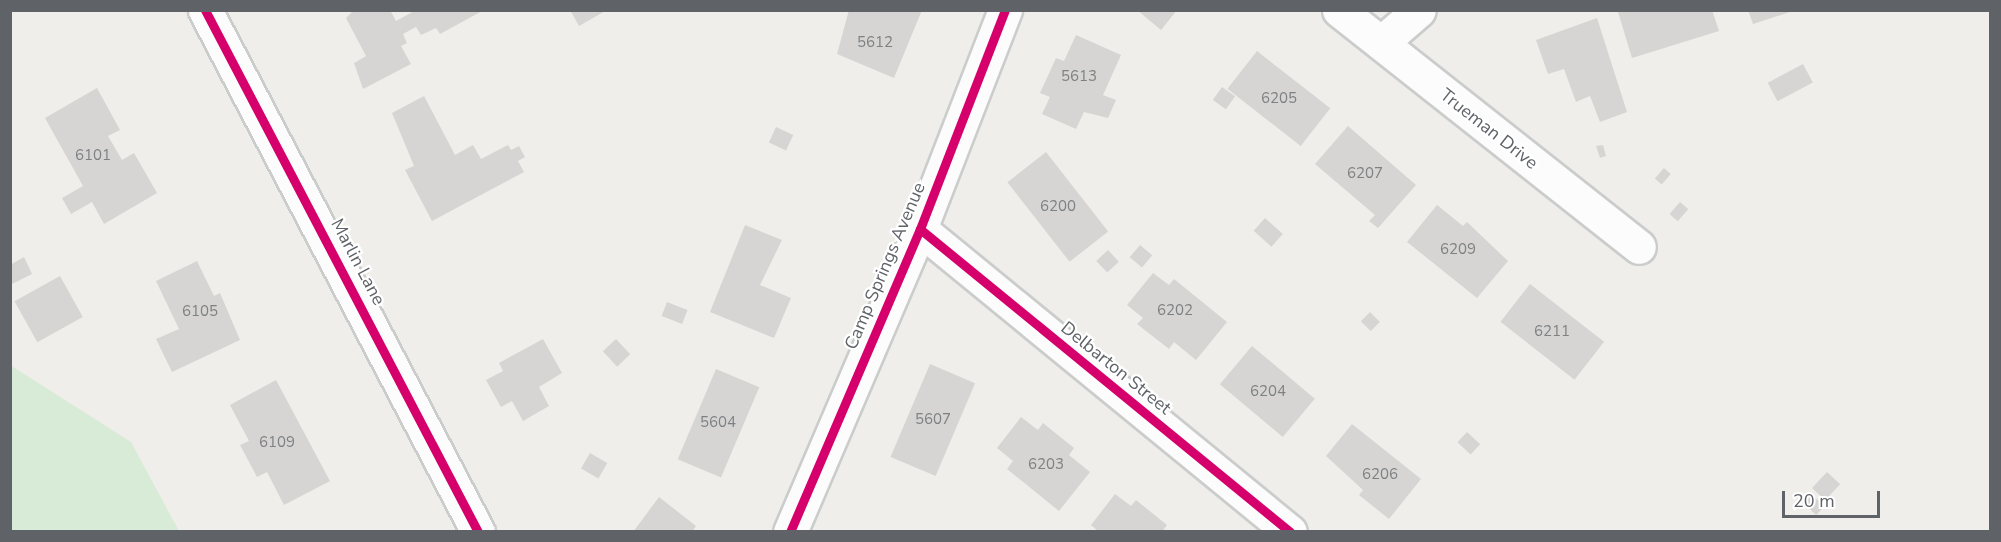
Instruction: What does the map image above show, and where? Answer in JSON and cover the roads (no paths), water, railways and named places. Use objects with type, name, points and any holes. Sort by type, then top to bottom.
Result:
[{"type":"street","name":"Marlin Lane","points":[[205,10],[478,531]]},
{"type":"street","name":"Camp Springs Avenue","points":[[790,531],[920,229],[1005,10]]},
{"type":"street","name":"Trueman Drive","points":[[1339,10],[1639,248]]},
{"type":"street","points":[[1381,43],[1419,10]]},
{"type":"street","name":"Delbarton Street","points":[[920,229],[1290,531]]}]
